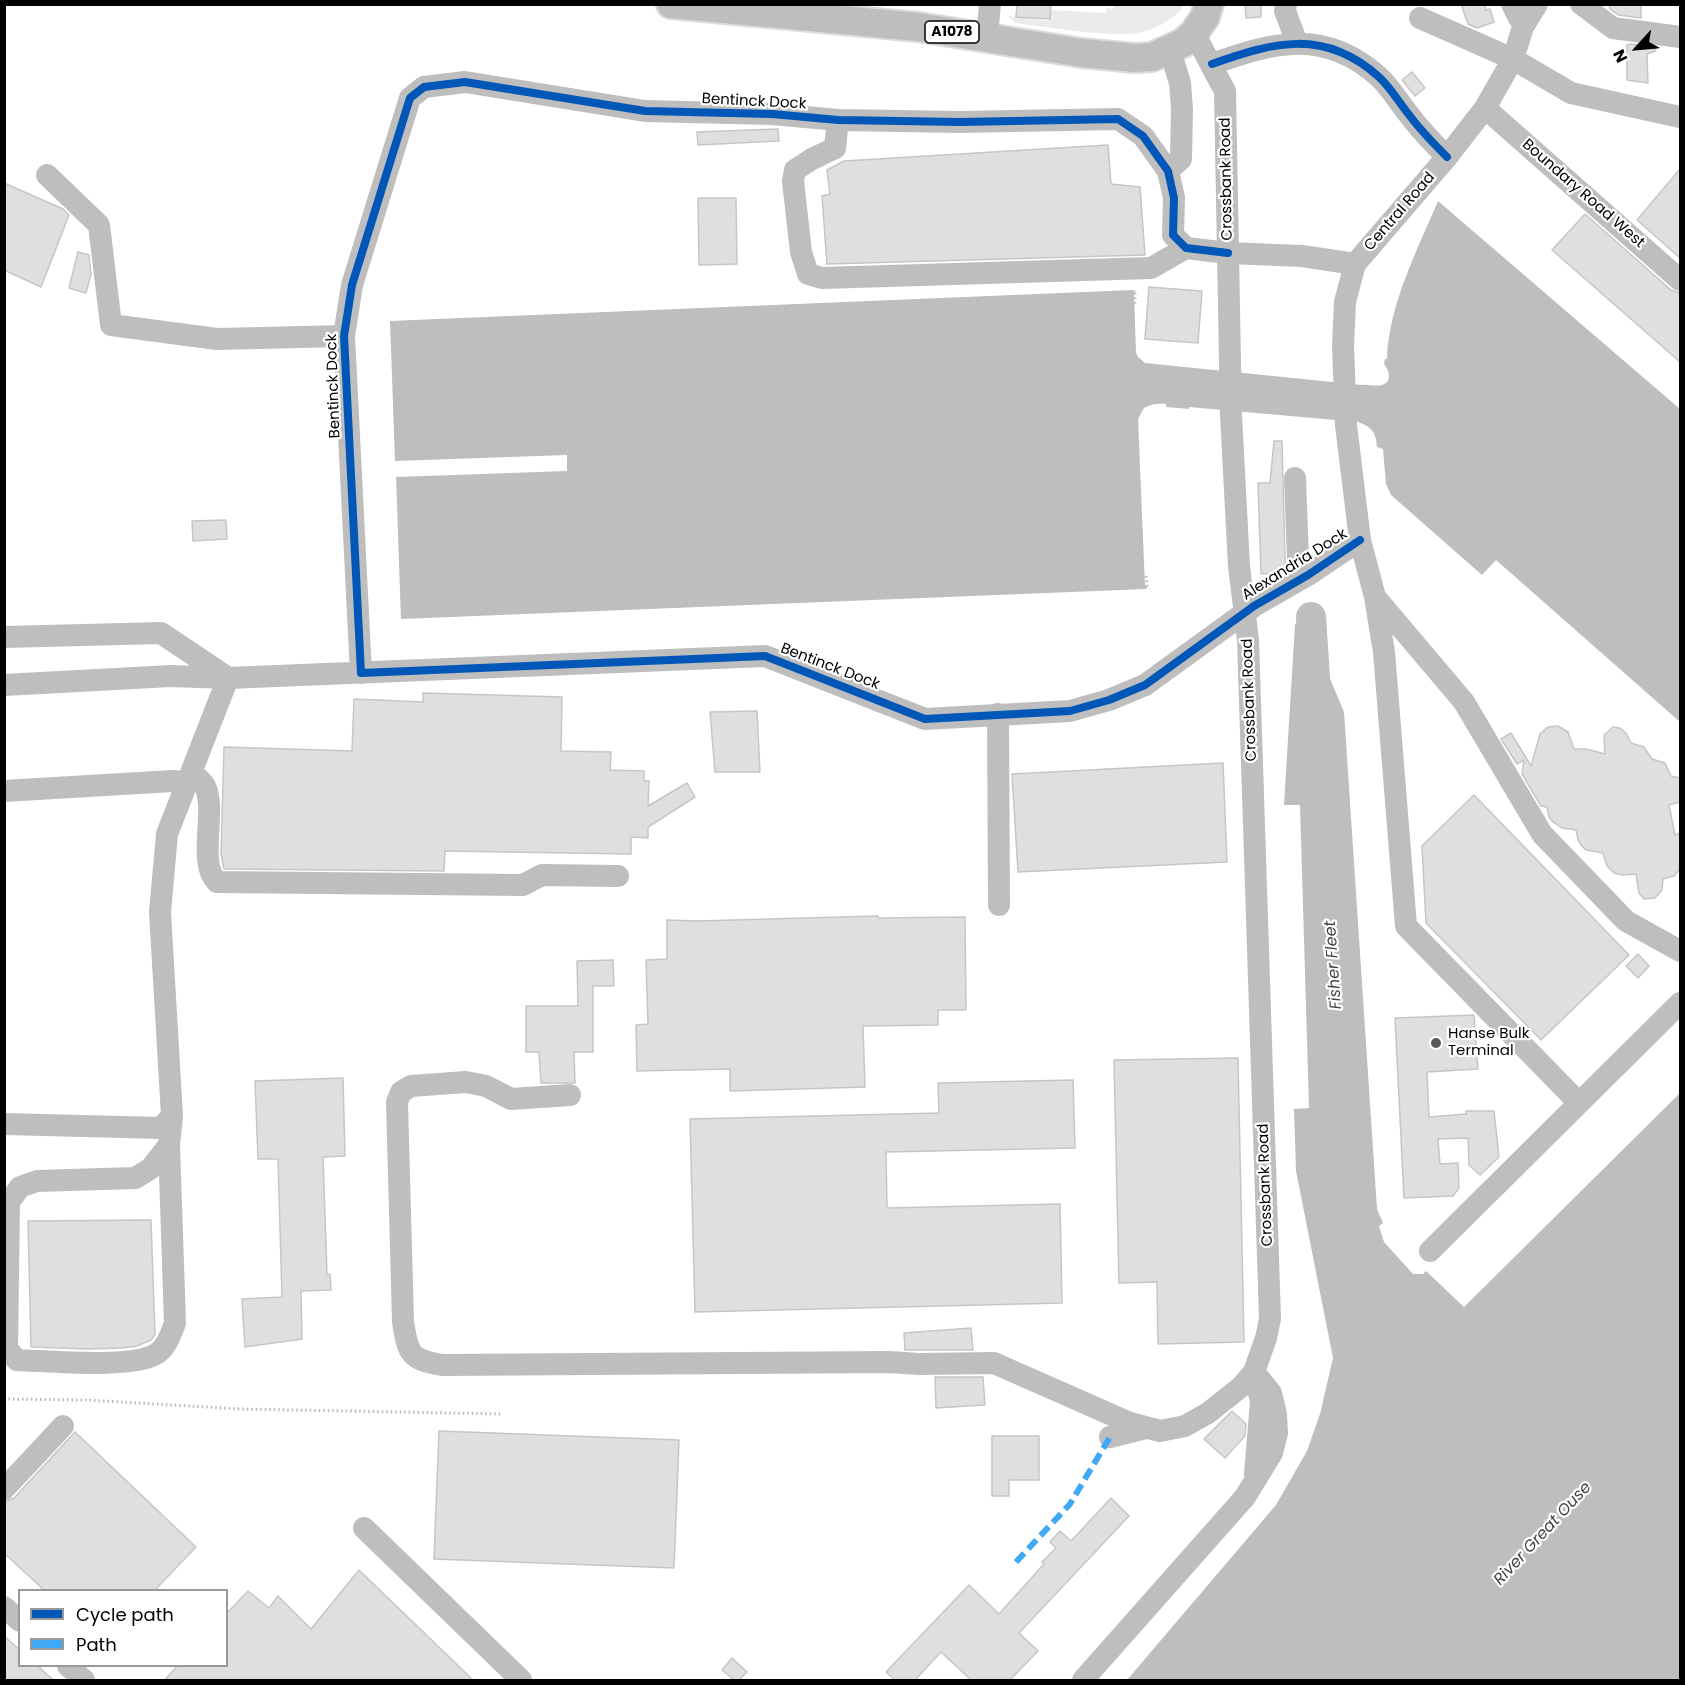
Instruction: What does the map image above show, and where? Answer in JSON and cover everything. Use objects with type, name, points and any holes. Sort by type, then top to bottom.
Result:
[{"type":"main road","name":"A1078","points":[[670,4],[918,27],[1082,53],[1136,58],[1152,57],[1183,43],[1194,33],[1209,4]]},
{"type":"street","points":[[987,37],[990,4]]},
{"type":"street","points":[[1286,4],[1285,11],[1297,43]]},
{"type":"street","points":[[1581,4],[1613,28],[1680,37]]},
{"type":"street","name":"Central Road","points":[[1525,14],[1513,58],[1485,108],[1447,157],[1355,264],[1345,302],[1343,346],[1346,425],[1360,540],[1375,597],[1384,652],[1406,926],[1579,1103]]},
{"type":"street","points":[[1420,18],[1513,58],[1571,93],[1680,117]]},
{"type":"street","name":"Crossbank Road","points":[[1146,1428],[1160,1431],[1185,1426],[1226,1400],[1242,1386],[1254,1372],[1270,1319],[1249,652],[1239,566],[1228,335],[1225,91],[1194,33]]},
{"type":"street","points":[[1212,64],[1281,44],[1326,46],[1355,59],[1380,78],[1411,118],[1447,157]]},
{"type":"street","points":[[1167,171],[1181,159],[1180,83],[1170,50]]},
{"type":"street","name":"Bentinck Dock","points":[[1186,248],[1173,235],[1174,198],[1167,171],[1143,136],[1118,119],[960,122],[838,120],[772,114],[645,111],[465,82],[424,87],[410,98],[352,285],[344,336],[361,673],[765,656],[925,719],[1070,711],[1109,700],[1145,685],[1244,612]]},
{"type":"street","name":"Boundary Road West","points":[[1485,108],[1680,280]]},
{"type":"street","points":[[838,120],[835,148],[795,170],[793,181],[801,252],[808,274],[822,278],[1151,268],[1186,248],[1228,253],[1302,256],[1355,264]]},
{"type":"street","points":[[47,175],[99,225],[111,325],[217,339],[344,336]]},
{"type":"street","points":[[1295,478],[1298,559],[1308,575]]},
{"type":"street","name":"Alexandria Dock","points":[[1244,612],[1308,575],[1360,540]]},
{"type":"street","points":[[1375,597],[1464,702],[1542,834],[1626,921],[1680,951]]},
{"type":"street","points":[[4,637],[161,633],[228,678]]},
{"type":"street","points":[[4,685],[171,676],[228,678],[361,673]]},
{"type":"street","points":[[169,1145],[150,1169],[135,1178],[37,1181],[20,1187],[9,1202],[7,1348],[17,1360],[122,1362],[153,1355],[167,1344],[176,1323],[169,1145],[172,1116],[160,912],[167,834],[228,678]]},
{"type":"street","points":[[998,714],[999,905]]},
{"type":"street","points":[[4,791],[173,781],[190,778],[205,786],[208,799],[209,866],[217,882],[523,885],[542,875],[618,876]]},
{"type":"street","points":[[1430,1251],[1680,1003]]},
{"type":"street","points":[[570,1095],[511,1099],[486,1086],[466,1082],[411,1086],[401,1092],[397,1102],[403,1322],[406,1345],[413,1355],[423,1362],[443,1365],[686,1362],[994,1363],[1146,1428]]},
{"type":"street","points":[[4,1124],[161,1128],[172,1116]]},
{"type":"street","points":[[1083,1680],[1245,1497],[1272,1453],[1277,1433],[1276,1413],[1271,1393],[1254,1372]]},
{"type":"street","points":[[4,1489],[63,1426]]},
{"type":"street","points":[[1110,1437],[1146,1428]]},
{"type":"street","points":[[364,1528],[521,1680]]},
{"type":"street","points":[[4,1607],[18,1618]]},
{"type":"street","points":[[70,1667],[84,1680]]},
{"type":"path","points":[[1135,293],[1135,305]]},
{"type":"path","points":[[1146,576],[1147,586]]},
{"type":"path","points":[[4,1399],[86,1400],[241,1409],[503,1414]]},
{"type":"shaded area","points":[[1114,5],[1184,5],[1180,11],[1160,26],[1144,32],[1129,34],[1089,32],[1015,23],[1008,16],[1049,21],[1051,10],[1106,13],[1107,8],[1113,9]]},
{"type":"water","points":[[1438,201],[1680,409],[1680,722],[1496,560],[1482,575],[1391,495],[1386,484],[1383,449],[1377,447],[1374,433],[1366,426],[1358,422],[1166,407],[1166,404],[1144,408],[1138,419],[1145,586],[1148,586],[1146,589],[401,619],[396,477],[567,471],[567,455],[395,461],[390,321],[1133,290],[1136,292],[1134,293],[1136,353],[1145,363],[1380,386],[1389,379],[1384,364],[1387,359],[1398,299]]},
{"type":"water","name":"River Great Ouse","points":[[1304,617],[1344,712],[1377,1209],[1383,1223],[1379,1226],[1384,1242],[1413,1274],[1423,1274],[1426,1271],[1464,1307],[1680,1093],[1680,1680],[1127,1680],[1276,1505],[1307,1451],[1320,1414],[1333,1358],[1296,1171],[1294,1109],[1309,1108],[1300,805],[1284,805],[1295,624]]},
{"type":"building","points":[[1017,4],[1051,4],[1050,19],[1016,17]]},
{"type":"building","points":[[1245,4],[1261,4],[1261,17],[1246,18]]},
{"type":"building","points":[[1461,4],[1484,4],[1486,10],[1490,9],[1494,22],[1477,28],[1468,24]]},
{"type":"building","points":[[1609,4],[1641,4],[1641,18],[1618,15],[1610,9]]},
{"type":"building","points":[[1627,45],[1655,47],[1655,51],[1647,54],[1648,83],[1627,80]]},
{"type":"building","points":[[1412,72],[1425,88],[1415,96],[1402,80]]},
{"type":"building","points":[[778,129],[779,141],[698,145],[697,132]]},
{"type":"building","points":[[1108,145],[1111,184],[1140,187],[1145,255],[827,264],[822,196],[830,194],[827,170],[844,161]]},
{"type":"building","points":[[1680,169],[1680,258],[1637,220]]},
{"type":"building","points":[[4,183],[63,209],[69,215],[41,287],[4,270]]},
{"type":"building","points":[[698,198],[736,198],[737,264],[699,265]]},
{"type":"building","points":[[1585,214],[1671,290],[1680,293],[1680,362],[1552,250]]},
{"type":"building","points":[[78,252],[89,255],[91,274],[86,293],[69,288]]},
{"type":"building","points":[[1149,287],[1202,291],[1198,343],[1145,339]]},
{"type":"building","points":[[1274,441],[1282,441],[1287,571],[1261,574],[1258,483],[1270,483]]},
{"type":"building","points":[[226,520],[227,539],[193,541],[192,521]]},
{"type":"building","points":[[423,693],[562,697],[561,751],[611,752],[610,770],[644,771],[644,781],[649,781],[648,806],[687,783],[695,797],[648,827],[648,838],[631,837],[631,854],[445,851],[444,871],[224,869],[221,854],[224,747],[352,751],[354,699],[423,702]]},
{"type":"building","points":[[757,711],[760,772],[715,772],[710,712]]},
{"type":"building","points":[[1558,726],[1568,732],[1574,749],[1586,749],[1605,754],[1604,735],[1613,727],[1620,728],[1626,733],[1631,743],[1644,747],[1652,759],[1665,763],[1671,776],[1680,778],[1680,802],[1669,805],[1675,835],[1680,833],[1680,869],[1674,876],[1663,879],[1662,890],[1655,898],[1644,899],[1639,893],[1636,874],[1614,873],[1607,866],[1603,853],[1586,850],[1581,845],[1576,830],[1562,828],[1553,822],[1549,817],[1547,807],[1541,806],[1522,774],[1524,760],[1517,764],[1501,739],[1511,733],[1531,766],[1540,734],[1548,727]]},
{"type":"building","points":[[1223,763],[1227,862],[1018,872],[1012,774]]},
{"type":"building","points":[[1474,795],[1629,955],[1541,1040],[1426,923],[1422,846]]},
{"type":"building","points":[[878,916],[878,918],[965,917],[966,1010],[938,1010],[938,1025],[863,1026],[865,1087],[730,1091],[730,1069],[637,1071],[636,1025],[648,1024],[646,960],[667,959],[667,920]]},
{"type":"building","points":[[1638,954],[1649,966],[1638,978],[1626,966]]},
{"type":"building","points":[[613,960],[614,986],[593,986],[593,1052],[574,1052],[575,1083],[541,1083],[539,1052],[526,1052],[526,1006],[578,1006],[577,961]]},
{"type":"building","points":[[1474,1015],[1478,1069],[1427,1072],[1429,1117],[1466,1114],[1466,1111],[1494,1111],[1499,1157],[1480,1175],[1469,1165],[1468,1138],[1438,1139],[1440,1164],[1458,1163],[1459,1188],[1453,1196],[1404,1198],[1395,1018]]},
{"type":"building","points":[[1238,1058],[1244,1342],[1158,1344],[1157,1282],[1119,1283],[1114,1060]]},
{"type":"building","points":[[343,1078],[345,1156],[323,1157],[327,1275],[330,1274],[331,1290],[301,1291],[302,1339],[245,1347],[242,1299],[282,1297],[278,1159],[258,1159],[255,1081]]},
{"type":"building","points":[[1073,1080],[1075,1148],[886,1152],[887,1208],[1060,1204],[1062,1303],[695,1312],[690,1119],[939,1113],[938,1083]]},
{"type":"building","points":[[151,1220],[155,1335],[151,1340],[137,1346],[122,1348],[31,1347],[28,1221]]},
{"type":"building","points":[[971,1328],[973,1350],[905,1350],[904,1333]]},
{"type":"building","points":[[935,1377],[983,1377],[985,1405],[936,1408]]},
{"type":"building","points":[[1232,1411],[1246,1424],[1245,1436],[1225,1458],[1204,1439]]},
{"type":"building","points":[[439,1431],[679,1440],[674,1568],[434,1559]]},
{"type":"building","points":[[75,1432],[196,1547],[156,1589],[43,1589],[4,1553],[4,1502],[14,1498]]},
{"type":"building","points":[[992,1436],[1039,1436],[1039,1480],[1009,1480],[1009,1496],[992,1496]]},
{"type":"building","points":[[1111,1498],[1129,1516],[1019,1633],[1038,1651],[1010,1680],[971,1680],[941,1652],[915,1680],[895,1680],[886,1672],[969,1585],[999,1614],[1056,1548],[1050,1542],[1060,1531],[1071,1541]]},
{"type":"building","points":[[359,1570],[473,1680],[165,1680],[176,1667],[228,1667],[228,1612],[248,1591],[269,1608],[278,1596],[311,1629]]},
{"type":"building","points":[[4,1636],[18,1648],[18,1667],[39,1667],[53,1680],[4,1680]]},
{"type":"building","points":[[732,1658],[747,1672],[739,1680],[734,1680],[722,1670]]},
{"type":"waterway","name":"Fisher Fleet","points":[[1311,617],[1315,677]]},
{"type":"marked path","points":[[1016,1562],[1070,1504],[1110,1437]]},
{"type":"cycle path","points":[[1212,64],[1278,46],[1298,44],[1338,51],[1359,61],[1379,77],[1419,127],[1447,157]]},
{"type":"cycle path","points":[[1228,253],[1186,248],[1173,235],[1174,198],[1168,171],[1143,136],[1118,119],[960,122],[838,120],[772,114],[645,111],[465,82],[424,87],[410,98],[352,285],[344,336],[361,673],[765,656],[925,719],[1070,711],[1109,700],[1145,685],[1254,606],[1308,575],[1360,540]]},
{"type":"place","name":"Hanse Bulk Terminal","points":[[1436,1043]]}]
